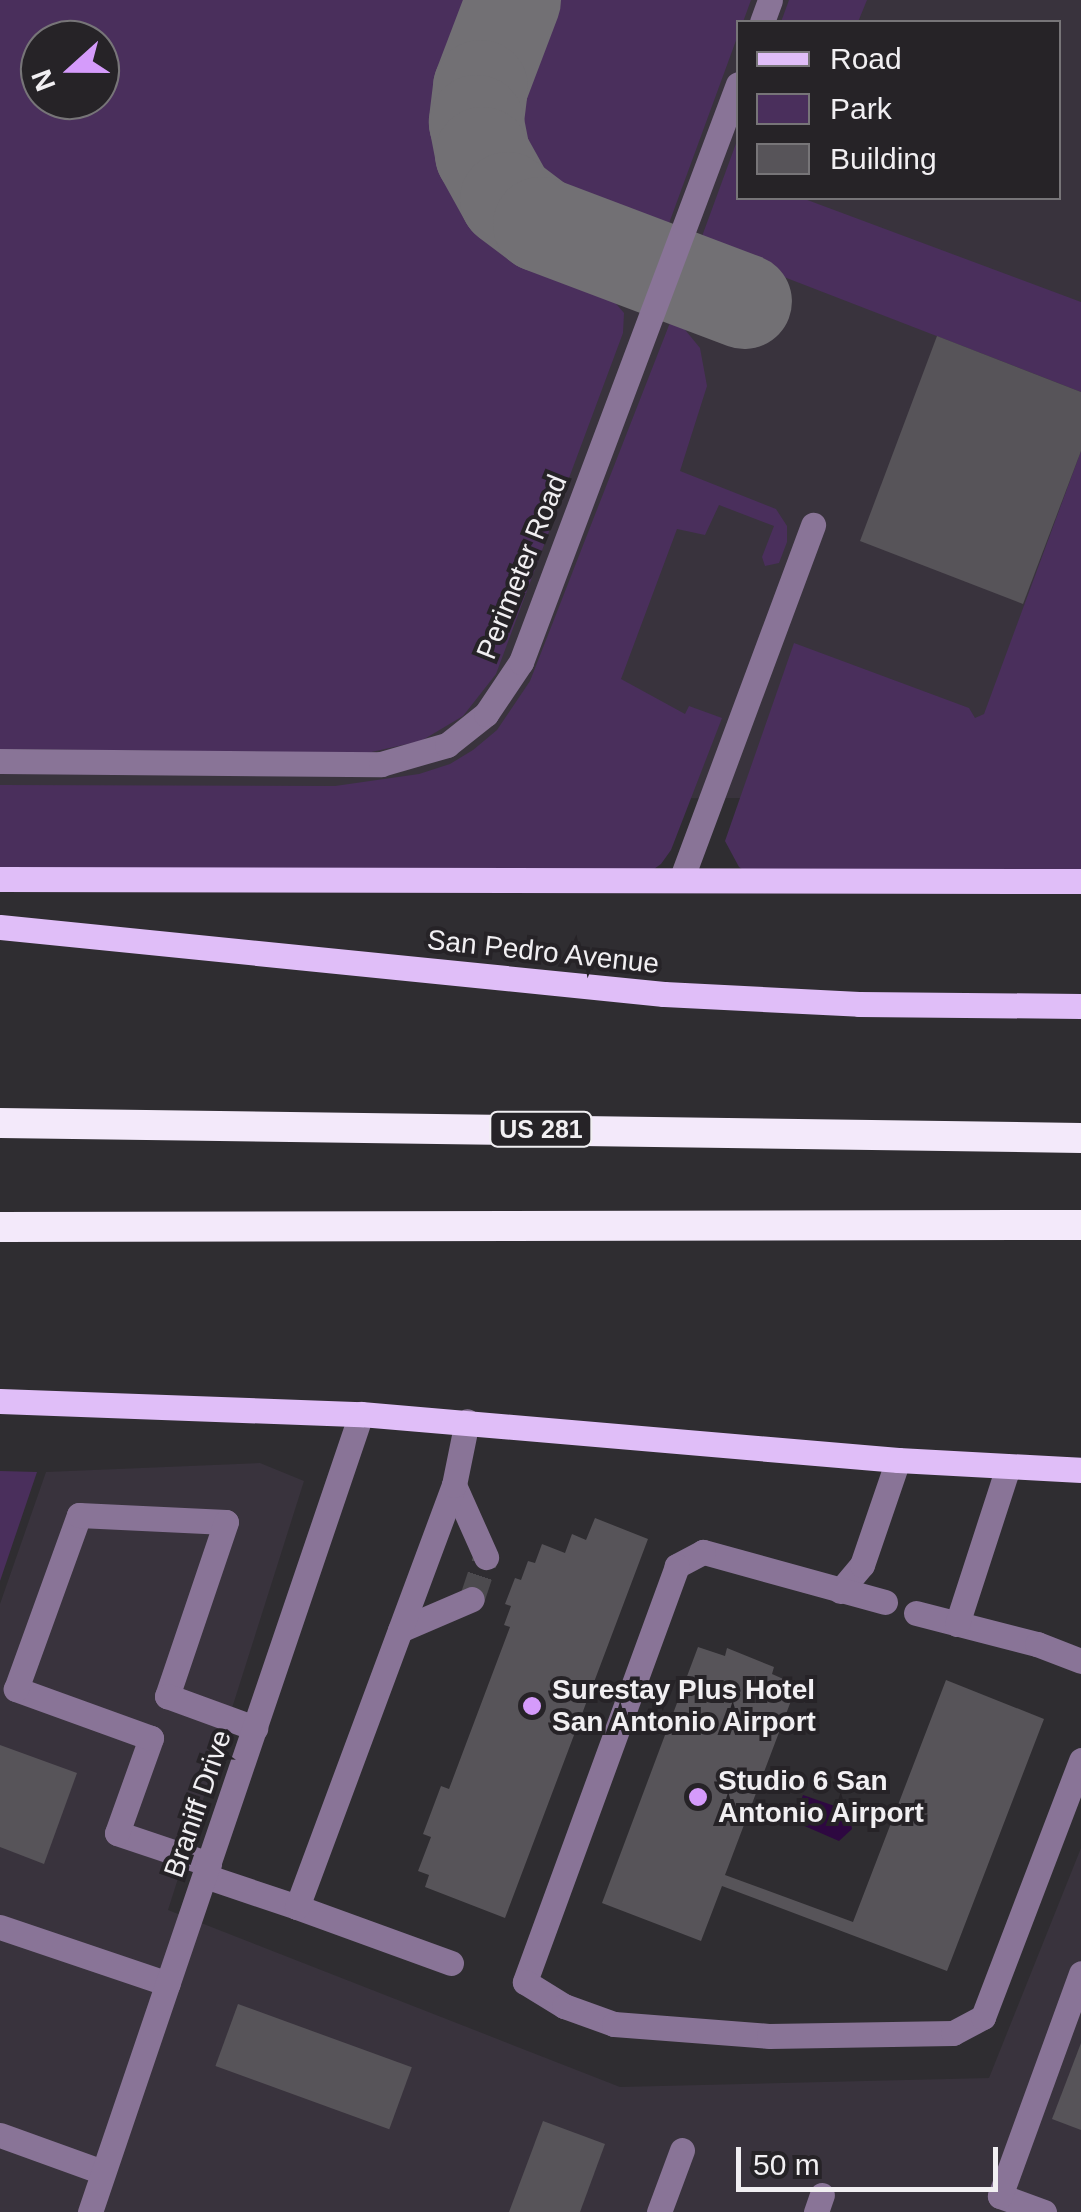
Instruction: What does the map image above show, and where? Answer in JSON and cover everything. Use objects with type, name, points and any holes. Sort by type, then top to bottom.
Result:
[{"type":"highway","name":"US 281","points":[[0,1123],[1081,1138]]},
{"type":"highway","points":[[0,1227],[1081,1225]]},
{"type":"main road","points":[[0,879],[1081,881]]},
{"type":"main road","name":"San Pedro Avenue","points":[[0,927],[664,994],[860,1004],[1081,1006]]},
{"type":"main road","points":[[0,1401],[361,1414],[898,1460],[1081,1470]]},
{"type":"street","name":"Perimeter Road","points":[[0,760],[382,764],[446,745],[486,714],[521,662],[736,89]]},
{"type":"street","points":[[681,880],[813,524]]},
{"type":"street","name":"Braniff Drive","points":[[90,2212],[361,1414]]},
{"type":"street","points":[[297,1907],[454,1485],[467,1422]]},
{"type":"street","points":[[840,1591],[862,1565],[898,1460]]},
{"type":"street","points":[[957,1624],[1008,1467]]},
{"type":"street","points":[[454,1485],[486,1557]]},
{"type":"street","points":[[150,1738],[16,1688],[79,1515],[226,1522],[167,1696],[116,1834],[297,1907],[451,1963]]},
{"type":"street","points":[[884,1602],[703,1552],[677,1566],[525,1982],[564,2006],[614,2024],[770,2036],[954,2033],[983,2017],[1081,1760]]},
{"type":"street","points":[[400,1630],[472,1599]]},
{"type":"street","points":[[916,1612],[1037,1644],[1081,1661]]},
{"type":"street","points":[[167,1696],[255,1728]]},
{"type":"street","points":[[0,1927],[168,1984]]},
{"type":"street","points":[[1044,2212],[1000,2196],[1081,1973]]},
{"type":"street","points":[[0,2135],[103,2172]]},
{"type":"street","points":[[658,2212],[682,2150]]},
{"type":"shaded area","points":[[0,0],[1081,0],[1081,797],[0,800]]},
{"type":"shaded area","points":[[260,1463],[304,1481],[168,1910],[620,2087],[989,2078],[1081,1848],[1081,2212],[0,2212],[0,1604],[46,1472]]},
{"type":"shaded area","points":[[803,1795],[849,1811],[852,1829],[839,1841],[793,1821]]},
{"type":"green space","points":[[0,0],[478,0],[451,72],[443,115],[449,158],[469,204],[503,244],[543,266],[600,285],[624,313],[623,333],[496,674],[463,716],[421,741],[367,753],[0,749]]},
{"type":"green space","points":[[550,0],[751,0],[744,20],[736,20],[736,40],[664,237],[553,195],[537,184],[517,155],[509,109]]},
{"type":"green space","points":[[789,0],[867,0],[859,20],[782,20]]},
{"type":"green space","points":[[736,143],[736,200],[807,200],[1081,302],[1081,392],[758,267],[697,250]]},
{"type":"green space","points":[[673,315],[700,348],[707,386],[680,471],[776,509],[787,526],[787,542],[779,563],[765,566],[762,557],[774,526],[719,505],[705,535],[677,529],[621,679],[685,714],[689,706],[722,718],[671,850],[661,864],[654,869],[0,868],[0,785],[335,786],[419,774],[450,764],[473,750],[497,730],[530,681]]},
{"type":"green space","points":[[1081,451],[1081,871],[748,873],[739,867],[725,841],[794,643],[969,708],[975,718],[984,714]]},
{"type":"green space","points":[[0,1471],[37,1472],[0,1581]]},
{"type":"building","points":[[937,336],[1081,392],[1081,451],[1023,604],[860,541]]},
{"type":"building","name":"Surestay Plus Hotel San Antonio Airport","points":[[595,1518],[648,1539],[505,1918],[425,1887],[429,1875],[418,1871],[431,1837],[423,1834],[441,1786],[449,1789],[510,1627],[504,1625],[511,1606],[505,1604],[515,1578],[521,1580],[528,1561],[535,1563],[542,1544],[565,1553],[572,1534],[586,1540]]},
{"type":"building","name":"Studio 6 San Antonio Airport","points":[[698,1647],[725,1656],[727,1648],[774,1667],[772,1674],[797,1685],[725,1875],[853,1922],[946,1680],[1044,1719],[947,1971],[722,1886],[701,1941],[602,1903]]},
{"type":"building","points":[[0,1745],[77,1773],[44,1864],[0,1847]]},
{"type":"building","points":[[238,2004],[412,2067],[389,2129],[215,2066]]},
{"type":"building","points":[[1081,2043],[1081,2130],[1052,2119]]},
{"type":"building","points":[[543,2121],[605,2144],[580,2212],[509,2212]]},
{"type":"taxiway","points":[[513,0],[480,87],[476,122],[482,154],[507,199],[540,224],[744,301]]},
{"type":"tunnel","points":[[472,1599],[486,1557]]},
{"type":"place","name":"Surestay Plus Hotel San Antonio Airport","points":[[532,1706]]},
{"type":"place","name":"Studio 6 San Antonio Airport","points":[[698,1797]]}]
